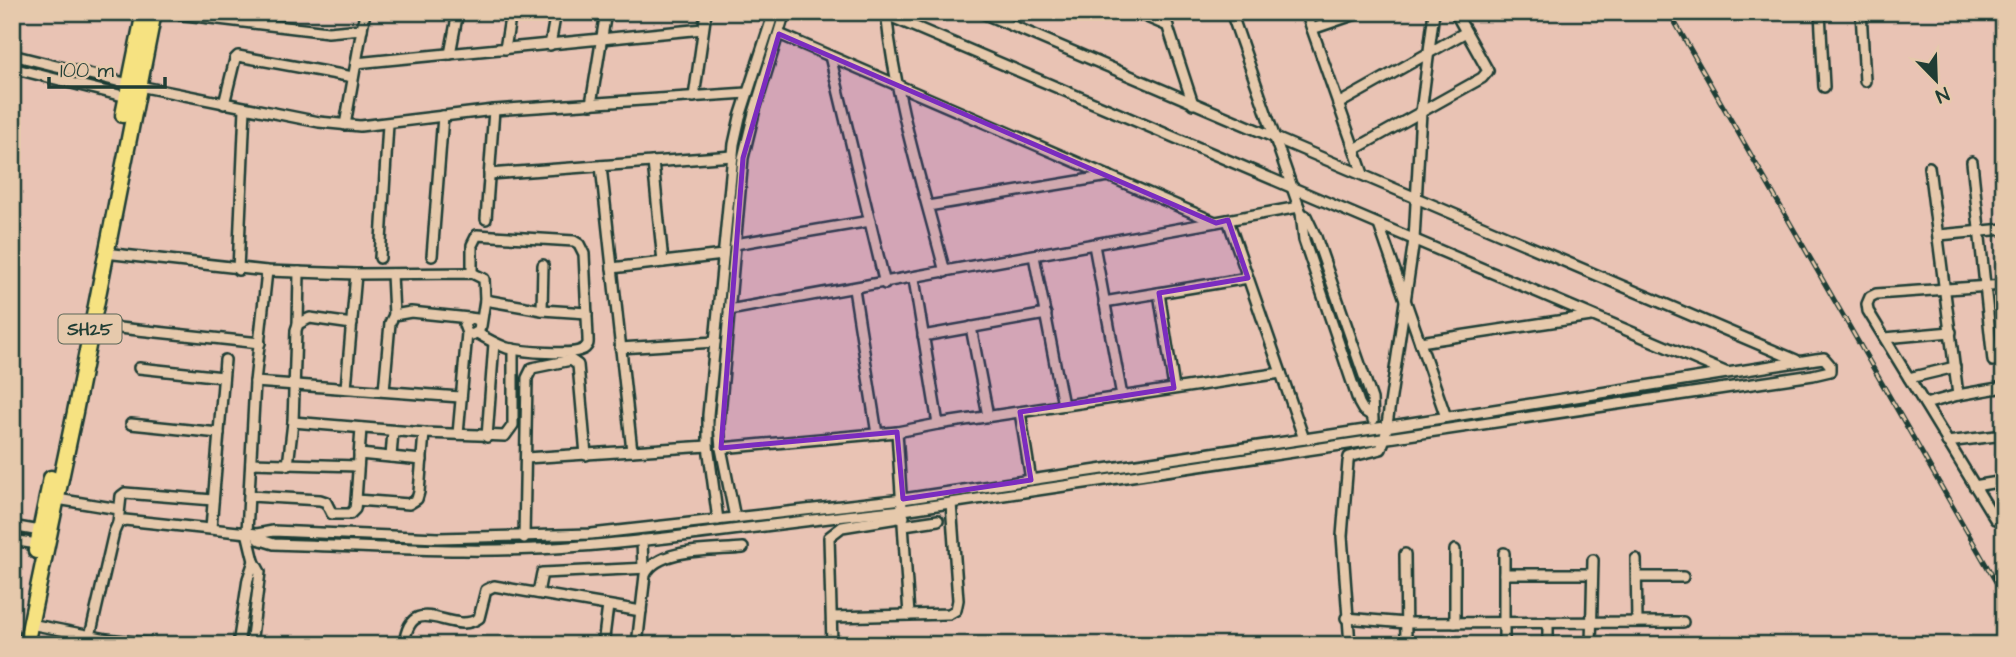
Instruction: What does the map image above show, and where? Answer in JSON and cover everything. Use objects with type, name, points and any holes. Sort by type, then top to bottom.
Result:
[{"type":"main road","name":"SH25","points":[[16,645],[38,537],[61,456],[91,325],[144,12]]},
{"type":"main road","name":"SH25","points":[[26,645],[57,499],[61,456],[132,89],[154,12]]},
{"type":"street","points":[[160,12],[328,32],[362,29]]},
{"type":"street","points":[[345,125],[365,12]]},
{"type":"street","points":[[450,54],[458,12]]},
{"type":"street","points":[[505,49],[511,12]]},
{"type":"street","points":[[550,45],[556,12]]},
{"type":"street","points":[[591,104],[606,12]]},
{"type":"street","points":[[694,97],[706,12]]},
{"type":"street","points":[[718,520],[708,446],[708,415],[733,156],[740,117],[774,12]]},
{"type":"street","points":[[735,518],[721,448],[720,406],[743,158],[785,12]]},
{"type":"street","points":[[980,12],[1799,361]]},
{"type":"street","points":[[1135,12],[1168,26]]},
{"type":"street","points":[[1163,12],[1193,104]]},
{"type":"street","points":[[1231,12],[1300,210],[1304,240],[1359,403],[1381,428],[1385,438],[1377,451],[1349,457]]},
{"type":"street","points":[[1306,12],[1363,174]]},
{"type":"street","points":[[1312,29],[1362,12]]},
{"type":"street","points":[[1381,428],[1406,302],[1414,240],[1421,112],[1434,12]]},
{"type":"street","points":[[1355,149],[1482,78],[1488,71],[1455,12]]},
{"type":"street","points":[[1820,12],[1824,87]]},
{"type":"street","points":[[1861,12],[1865,81]]},
{"type":"street","points":[[884,13],[898,86],[945,272]]},
{"type":"street","points":[[884,13],[1725,372]]},
{"type":"street","points":[[356,63],[703,29]]},
{"type":"street","points":[[1338,104],[1466,32]]},
{"type":"street","points":[[779,34],[1216,222]]},
{"type":"street","points":[[12,55],[132,89]]},
{"type":"street","points":[[223,104],[238,56],[354,77]]},
{"type":"street","points":[[830,56],[885,284]]},
{"type":"street","points":[[12,68],[345,125],[388,124],[494,110],[747,93]]},
{"type":"street","points":[[238,270],[245,108]]},
{"type":"street","points":[[486,219],[494,110]]},
{"type":"street","points":[[432,256],[443,116]]},
{"type":"street","points":[[380,258],[388,124]]},
{"type":"street","points":[[489,174],[733,156]]},
{"type":"street","points":[[653,162],[663,262]]},
{"type":"street","points":[[1972,162],[1993,361]]},
{"type":"street","points":[[601,166],[632,451]]},
{"type":"street","points":[[1929,167],[1958,395]]},
{"type":"street","points":[[928,206],[1109,176]]},
{"type":"street","points":[[729,310],[914,279],[1216,222],[1300,210]]},
{"type":"street","points":[[1228,220],[1304,439]]},
{"type":"street","points":[[735,244],[870,221]]},
{"type":"street","points":[[1379,225],[1446,417]]},
{"type":"street","points":[[1938,235],[2004,229]]},
{"type":"street","points":[[394,315],[411,312],[477,319],[479,330],[494,343],[513,349],[566,352],[584,349],[588,345],[584,254],[579,244],[574,241],[477,235],[472,244],[472,273]]},
{"type":"street","points":[[1094,245],[1122,396]]},
{"type":"street","points":[[105,253],[238,270],[356,274],[472,273],[484,279],[485,300],[479,330]]},
{"type":"street","points":[[612,268],[723,255]]},
{"type":"street","points":[[1034,256],[1063,405]]},
{"type":"street","points":[[542,310],[543,265]]},
{"type":"street","points":[[251,645],[260,572],[254,561],[251,463],[267,271]]},
{"type":"street","points":[[288,465],[293,422],[299,272]]},
{"type":"street","points":[[346,388],[356,274]]},
{"type":"street","points":[[384,391],[390,323],[394,315],[392,274]]},
{"type":"street","points":[[1104,302],[1248,278]]},
{"type":"street","points":[[914,279],[938,424]]},
{"type":"street","points":[[1995,519],[1868,310],[1867,304],[1870,297],[1945,288],[2004,285]]},
{"type":"street","points":[[854,289],[877,434]]},
{"type":"street","points":[[1159,293],[1174,388]]},
{"type":"street","points":[[485,300],[542,310],[587,313]]},
{"type":"street","points":[[923,336],[1046,314]]},
{"type":"street","points":[[1420,342],[1592,316]]},
{"type":"street","points":[[298,324],[310,318],[352,324]]},
{"type":"street","points":[[458,434],[467,333],[464,325],[469,318]]},
{"type":"street","points":[[91,325],[260,344]]},
{"type":"street","points":[[971,327],[988,416]]},
{"type":"street","points":[[467,333],[479,330]]},
{"type":"street","points":[[1885,338],[1951,332]]},
{"type":"street","points":[[620,348],[715,342]]},
{"type":"street","points":[[487,437],[494,343]]},
{"type":"street","points":[[293,422],[424,433],[505,436],[513,425],[513,349]]},
{"type":"street","points":[[118,523],[125,520],[252,533],[272,531],[399,537],[524,538],[591,534],[903,499],[1381,428],[1799,361],[1824,358],[1828,361],[1830,371],[951,503],[904,518],[842,527],[829,537]]},
{"type":"street","points":[[524,538],[528,372],[538,365],[571,359],[578,365],[586,455]]},
{"type":"street","points":[[211,528],[225,360]]},
{"type":"street","points":[[1909,378],[1955,367]]},
{"type":"street","points":[[139,368],[223,377]]},
{"type":"street","points":[[721,448],[897,432],[1281,373]]},
{"type":"street","points":[[256,382],[460,397]]},
{"type":"street","points":[[1925,404],[2004,387]]},
{"type":"street","points":[[1020,412],[1031,480]]},
{"type":"street","points":[[131,424],[219,433]]},
{"type":"street","points":[[250,496],[320,500],[326,502],[332,514],[350,514],[355,509],[361,428]]},
{"type":"street","points":[[391,457],[393,430]]},
{"type":"street","points":[[897,432],[909,615]]},
{"type":"street","points":[[356,500],[409,504],[417,499],[424,433]]},
{"type":"street","points":[[1947,442],[2004,435]]},
{"type":"street","points":[[1348,444],[1342,536],[1350,645]]},
{"type":"street","points":[[526,458],[708,446]]},
{"type":"street","points":[[359,454],[422,460]]},
{"type":"street","points":[[251,463],[358,466]]},
{"type":"street","points":[[1974,486],[2004,481]]},
{"type":"street","points":[[89,640],[118,523],[121,496],[132,492],[213,500]]},
{"type":"street","points":[[57,499],[119,509]]},
{"type":"street","points":[[832,617],[949,614],[956,610],[958,606],[951,503]]},
{"type":"street","points":[[252,533],[258,540],[274,544],[480,550],[579,547],[827,517],[939,520]]},
{"type":"street","points":[[827,517],[832,645]]},
{"type":"street","points":[[12,526],[38,537]]},
{"type":"street","points":[[12,540],[38,537]]},
{"type":"street","points":[[636,645],[646,568],[642,540]]},
{"type":"street","points":[[538,593],[542,573],[646,568],[673,555],[743,548]]},
{"type":"street","points":[[1454,623],[1455,550]]},
{"type":"street","points":[[1504,553],[1504,645]]},
{"type":"street","points":[[1405,554],[1406,645]]},
{"type":"street","points":[[1636,559],[1637,622]]},
{"type":"street","points":[[1591,645],[1592,560]]},
{"type":"street","points":[[238,645],[247,579],[254,561]]},
{"type":"street","points":[[1504,574],[1591,575]]},
{"type":"street","points":[[1637,577],[1683,577]]},
{"type":"street","points":[[404,645],[406,629],[410,622],[418,617],[472,623],[479,618],[486,590],[494,586],[640,611]]},
{"type":"street","points":[[603,645],[608,606]]},
{"type":"street","points":[[1346,618],[1406,623],[1683,622]]},
{"type":"street","points":[[1548,622],[1548,645]]},
{"type":"street","points":[[30,624],[89,640],[162,645]]},
{"type":"highlighted area","points":[[779,34],[1216,223],[1228,220],[1248,278],[1159,293],[1174,388],[1020,412],[1031,480],[903,499],[897,432],[721,448],[743,158]]},
{"type":"railway","points":[[1669,12],[2004,596]]}]
